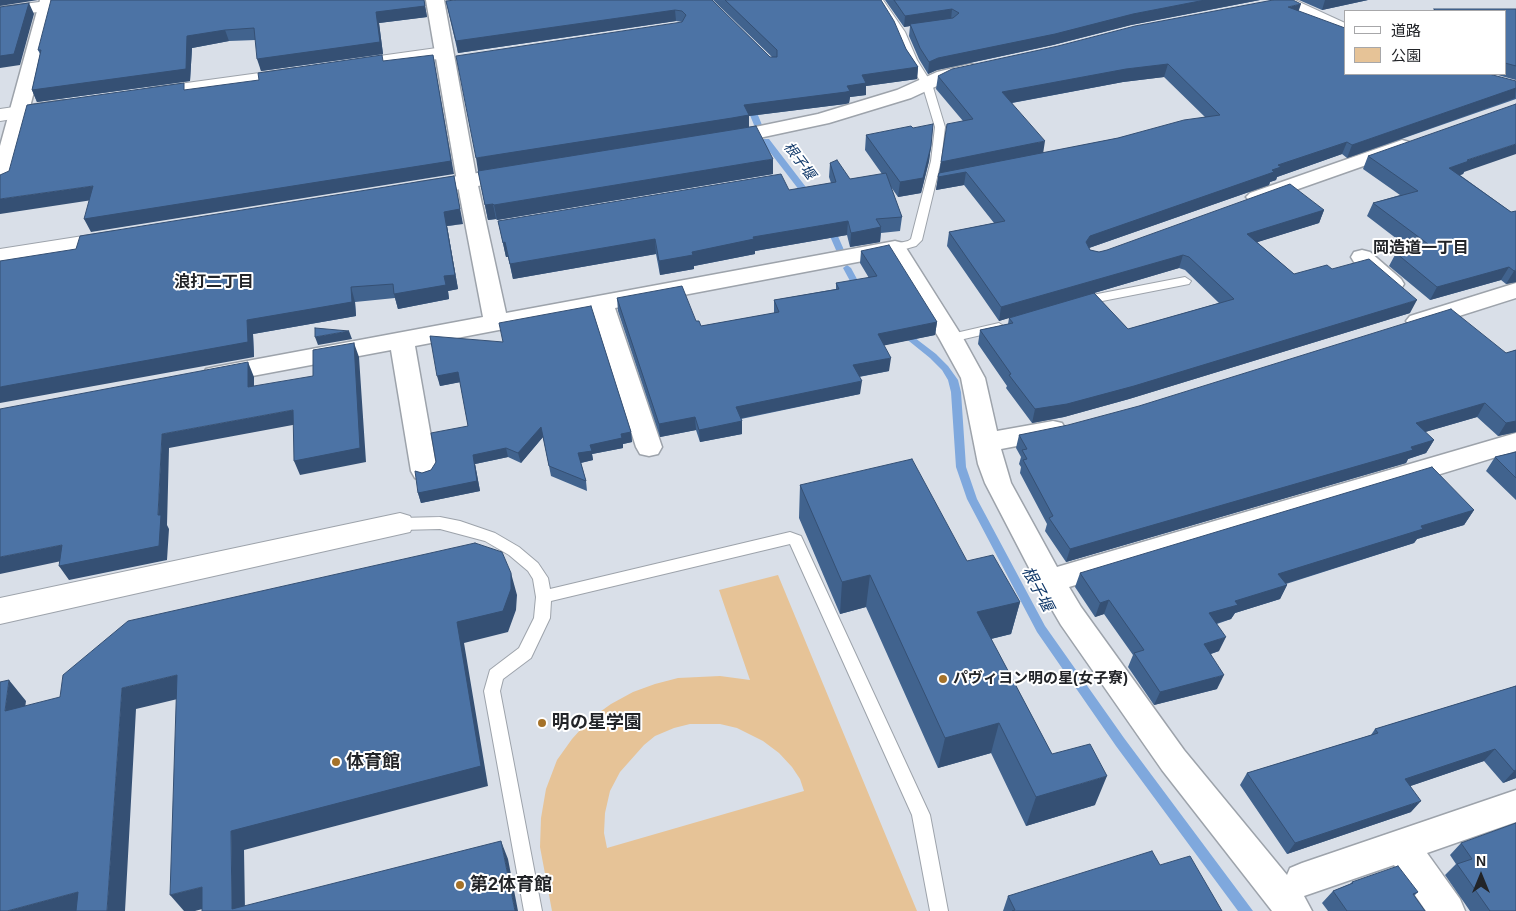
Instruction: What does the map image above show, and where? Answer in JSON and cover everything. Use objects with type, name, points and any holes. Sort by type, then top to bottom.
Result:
[{"type":"street","points":[[1279,3],[1344,30]]},
{"type":"street","points":[[0,12],[54,4]]},
{"type":"street","points":[[0,183],[9,114],[54,4]]},
{"type":"street","points":[[454,5],[436,4],[451,58],[467,181],[487,230],[496,323]]},
{"type":"street","points":[[335,68],[451,58]]},
{"type":"street","points":[[722,139],[822,119],[904,94],[944,76],[991,66]]},
{"type":"street","points":[[128,97],[315,71]]},
{"type":"street","points":[[9,114],[78,104]]},
{"type":"street","points":[[1240,204],[1420,140]]},
{"type":"street","points":[[399,192],[533,170]]},
{"type":"street","points":[[0,256],[136,234]]},
{"type":"street","points":[[196,378],[895,248],[951,338],[977,387],[991,464],[998,483],[1050,581],[1071,616],[1173,760],[1298,895],[1401,846],[1516,806]]},
{"type":"street","points":[[1362,257],[1432,317]]},
{"type":"street","points":[[1395,327],[1516,290]]},
{"type":"street","points":[[602,304],[649,447]]},
{"type":"street","points":[[402,341],[424,471]]},
{"type":"street","points":[[987,442],[1073,425]]},
{"type":"street","points":[[1050,581],[1516,442]]},
{"type":"street","points":[[0,611],[400,524]]},
{"type":"street","points":[[1401,846],[1447,911]]},
{"type":"lane","points":[[879,0],[904,32],[912,60],[927,84],[940,127],[937,181],[916,240],[912,244],[895,248]]},
{"type":"lane","points":[[1067,306],[1185,281]]},
{"type":"lane","points":[[951,338],[1009,324]]},
{"type":"lane","points":[[400,524],[440,523],[460,527],[490,537],[514,551],[533,567],[540,578],[544,597],[542,618],[524,653],[496,675],[492,691],[533,911]]},
{"type":"lane","points":[[544,597],[790,538],[796,540],[921,816],[939,911]]},
{"type":"green space","points":[[778,575],[917,911],[552,911],[540,847],[541,818],[546,789],[557,760],[572,739],[590,719],[611,704],[633,692],[655,684],[678,678],[720,676],[750,680],[719,590]],"holes":[[[690,724],[720,724],[737,728],[763,741],[779,753],[800,779],[804,791],[607,848],[604,833],[605,813],[610,791],[620,772],[644,745],[655,736],[674,728]]]},
{"type":"building","points":[[51,0],[424,0],[425,6],[376,12],[380,42],[257,59],[254,28],[225,30],[187,36],[186,69],[32,90],[41,50],[38,50]]},
{"type":"building","points":[[712,0],[770,57],[777,57],[777,50],[725,0],[881,0],[894,21],[906,49],[918,67],[862,75],[866,83],[847,86],[850,91],[846,92],[744,105],[749,115],[476,158],[456,56],[682,22],[686,15],[682,11],[675,10],[456,41],[446,1]]},
{"type":"building","points":[[894,0],[1205,0],[1133,14],[1055,34],[938,58],[929,62],[920,48],[910,24],[953,18],[959,13],[952,9],[905,16]]},
{"type":"building","points":[[1273,0],[1293,0],[1301,4],[1288,7],[1344,28],[1344,75],[1493,75],[1516,81],[1516,88],[1352,145],[1347,142],[1278,165],[1281,167],[1272,170],[1274,172],[1090,236],[1086,242],[1090,250],[1099,252],[1107,250],[1290,184],[1324,210],[1247,234],[1294,274],[1327,265],[1332,269],[1369,259],[1417,300],[1134,386],[1067,404],[1035,409],[1009,375],[1011,374],[980,330],[1013,323],[1009,318],[1094,293],[1128,329],[1234,299],[1189,257],[1183,255],[1001,307],[949,232],[1005,221],[966,172],[938,177],[939,173],[1118,138],[1184,120],[1220,115],[1168,64],[1126,69],[1002,92],[1045,141],[941,162],[947,124],[973,119],[938,76],[952,69],[1058,46],[1135,26]]},
{"type":"building","points":[[29,3],[14,54],[0,56],[0,7]]},
{"type":"building","points":[[1516,9],[1516,66],[1506,63],[1506,10],[1435,10]]},
{"type":"building","points":[[382,55],[383,61],[433,55],[451,161],[84,219],[93,186],[0,199],[0,175],[9,171],[27,105],[184,83],[184,90],[259,80],[258,73]]},
{"type":"building","points":[[1516,104],[1516,144],[1449,168],[1511,212],[1516,211],[1516,270],[1514,271],[1509,267],[1437,287],[1396,253],[1428,244],[1373,203],[1418,191],[1368,156]]},
{"type":"building","points":[[933,124],[931,146],[923,178],[900,182],[866,135],[911,126],[913,128]]},
{"type":"building","points":[[756,126],[773,159],[485,205],[478,171]]},
{"type":"building","points":[[837,160],[850,179],[886,173],[902,217],[876,219],[881,227],[851,233],[848,221],[753,237],[754,239],[692,252],[693,255],[659,261],[655,239],[510,264],[498,221],[781,174],[789,190],[836,182],[830,163]]},
{"type":"building","points":[[454,176],[460,209],[444,212],[455,275],[444,276],[446,285],[394,294],[393,284],[351,287],[352,302],[247,320],[248,342],[0,387],[0,261],[76,249],[80,236]]},
{"type":"building","points":[[889,245],[937,322],[878,334],[891,358],[853,365],[862,381],[736,407],[742,421],[699,430],[695,417],[659,424],[617,298],[682,286],[696,321],[699,321],[701,326],[779,312],[774,300],[839,289],[836,283],[877,276],[861,251]]},
{"type":"building","points":[[591,306],[631,432],[621,434],[622,438],[590,445],[592,451],[578,453],[586,481],[549,466],[541,427],[518,453],[506,448],[473,455],[477,481],[418,493],[415,471],[422,473],[431,470],[436,462],[431,433],[468,426],[458,372],[437,376],[430,336],[503,342],[499,323]]},
{"type":"building","points":[[1451,309],[1506,353],[1516,350],[1516,421],[1506,423],[1485,403],[1416,423],[1434,440],[1411,447],[1413,450],[1070,549],[1049,518],[1053,516],[1023,460],[1027,459],[1022,450],[1027,449],[1019,435],[1068,425],[1139,406]]},
{"type":"building","points":[[315,328],[349,331],[315,337]]},
{"type":"building","points":[[354,343],[360,448],[294,461],[293,410],[162,434],[158,515],[161,515],[159,546],[59,566],[62,545],[0,557],[0,409],[248,362],[248,387],[313,376],[313,350]]},
{"type":"building","points":[[1516,452],[1516,478],[1495,457]]},
{"type":"building","points":[[912,459],[967,561],[993,555],[1020,602],[977,612],[1052,754],[1090,744],[1107,776],[1036,797],[999,723],[945,738],[870,575],[842,582],[800,485]]},
{"type":"building","points":[[1432,467],[1474,510],[1421,526],[1423,529],[1278,574],[1287,585],[1235,601],[1238,605],[1209,613],[1226,637],[1204,644],[1224,675],[1160,692],[1134,653],[1144,650],[1109,600],[1100,603],[1080,573]]},
{"type":"building","points":[[475,543],[502,552],[511,573],[511,589],[503,611],[457,622],[481,766],[231,831],[232,909],[501,841],[515,911],[202,911],[202,887],[170,895],[177,675],[122,688],[107,911],[76,911],[78,892],[7,911],[0,911],[0,682],[9,680],[5,711],[60,697],[63,675],[128,621]]},
{"type":"building","points":[[1516,686],[1516,770],[1514,771],[1495,749],[1405,779],[1421,801],[1295,843],[1247,773],[1378,733],[1375,729]]},
{"type":"building","points":[[1516,823],[1516,911],[1490,911],[1457,864],[1472,859],[1461,843]]},
{"type":"building","points":[[1152,851],[1160,865],[1190,856],[1222,911],[1012,911],[1015,910],[1008,896]]},
{"type":"building","points":[[1398,866],[1418,892],[1413,894],[1425,911],[1347,911],[1333,891],[1352,882]]},
{"type":"waterway","name":"根子堰","points":[[749,103],[758,125]]},
{"type":"waterway","name":"根子堰","points":[[766,141],[809,197]]},
{"type":"waterway","name":"根子堰","points":[[829,225],[840,250]]},
{"type":"waterway","name":"根子堰","points":[[847,268],[860,292]]},
{"type":"waterway","name":"根子堰","points":[[902,331],[933,356],[945,368],[953,380],[956,392],[961,467],[972,499],[1041,629],[1120,742],[1246,911]]},
{"type":"place","name":"パヴィヨン明の星(女子寮)","points":[[943,679]]},
{"type":"place","name":"明の星学園","points":[[542,723]]},
{"type":"place","name":"体育館","points":[[336,762]]},
{"type":"place","name":"第2体育館","points":[[460,885]]},
{"type":"district","name":"岡造道一丁目","points":[[1421,249]]},
{"type":"district","name":"浪打二丁目","points":[[214,283]]}]
